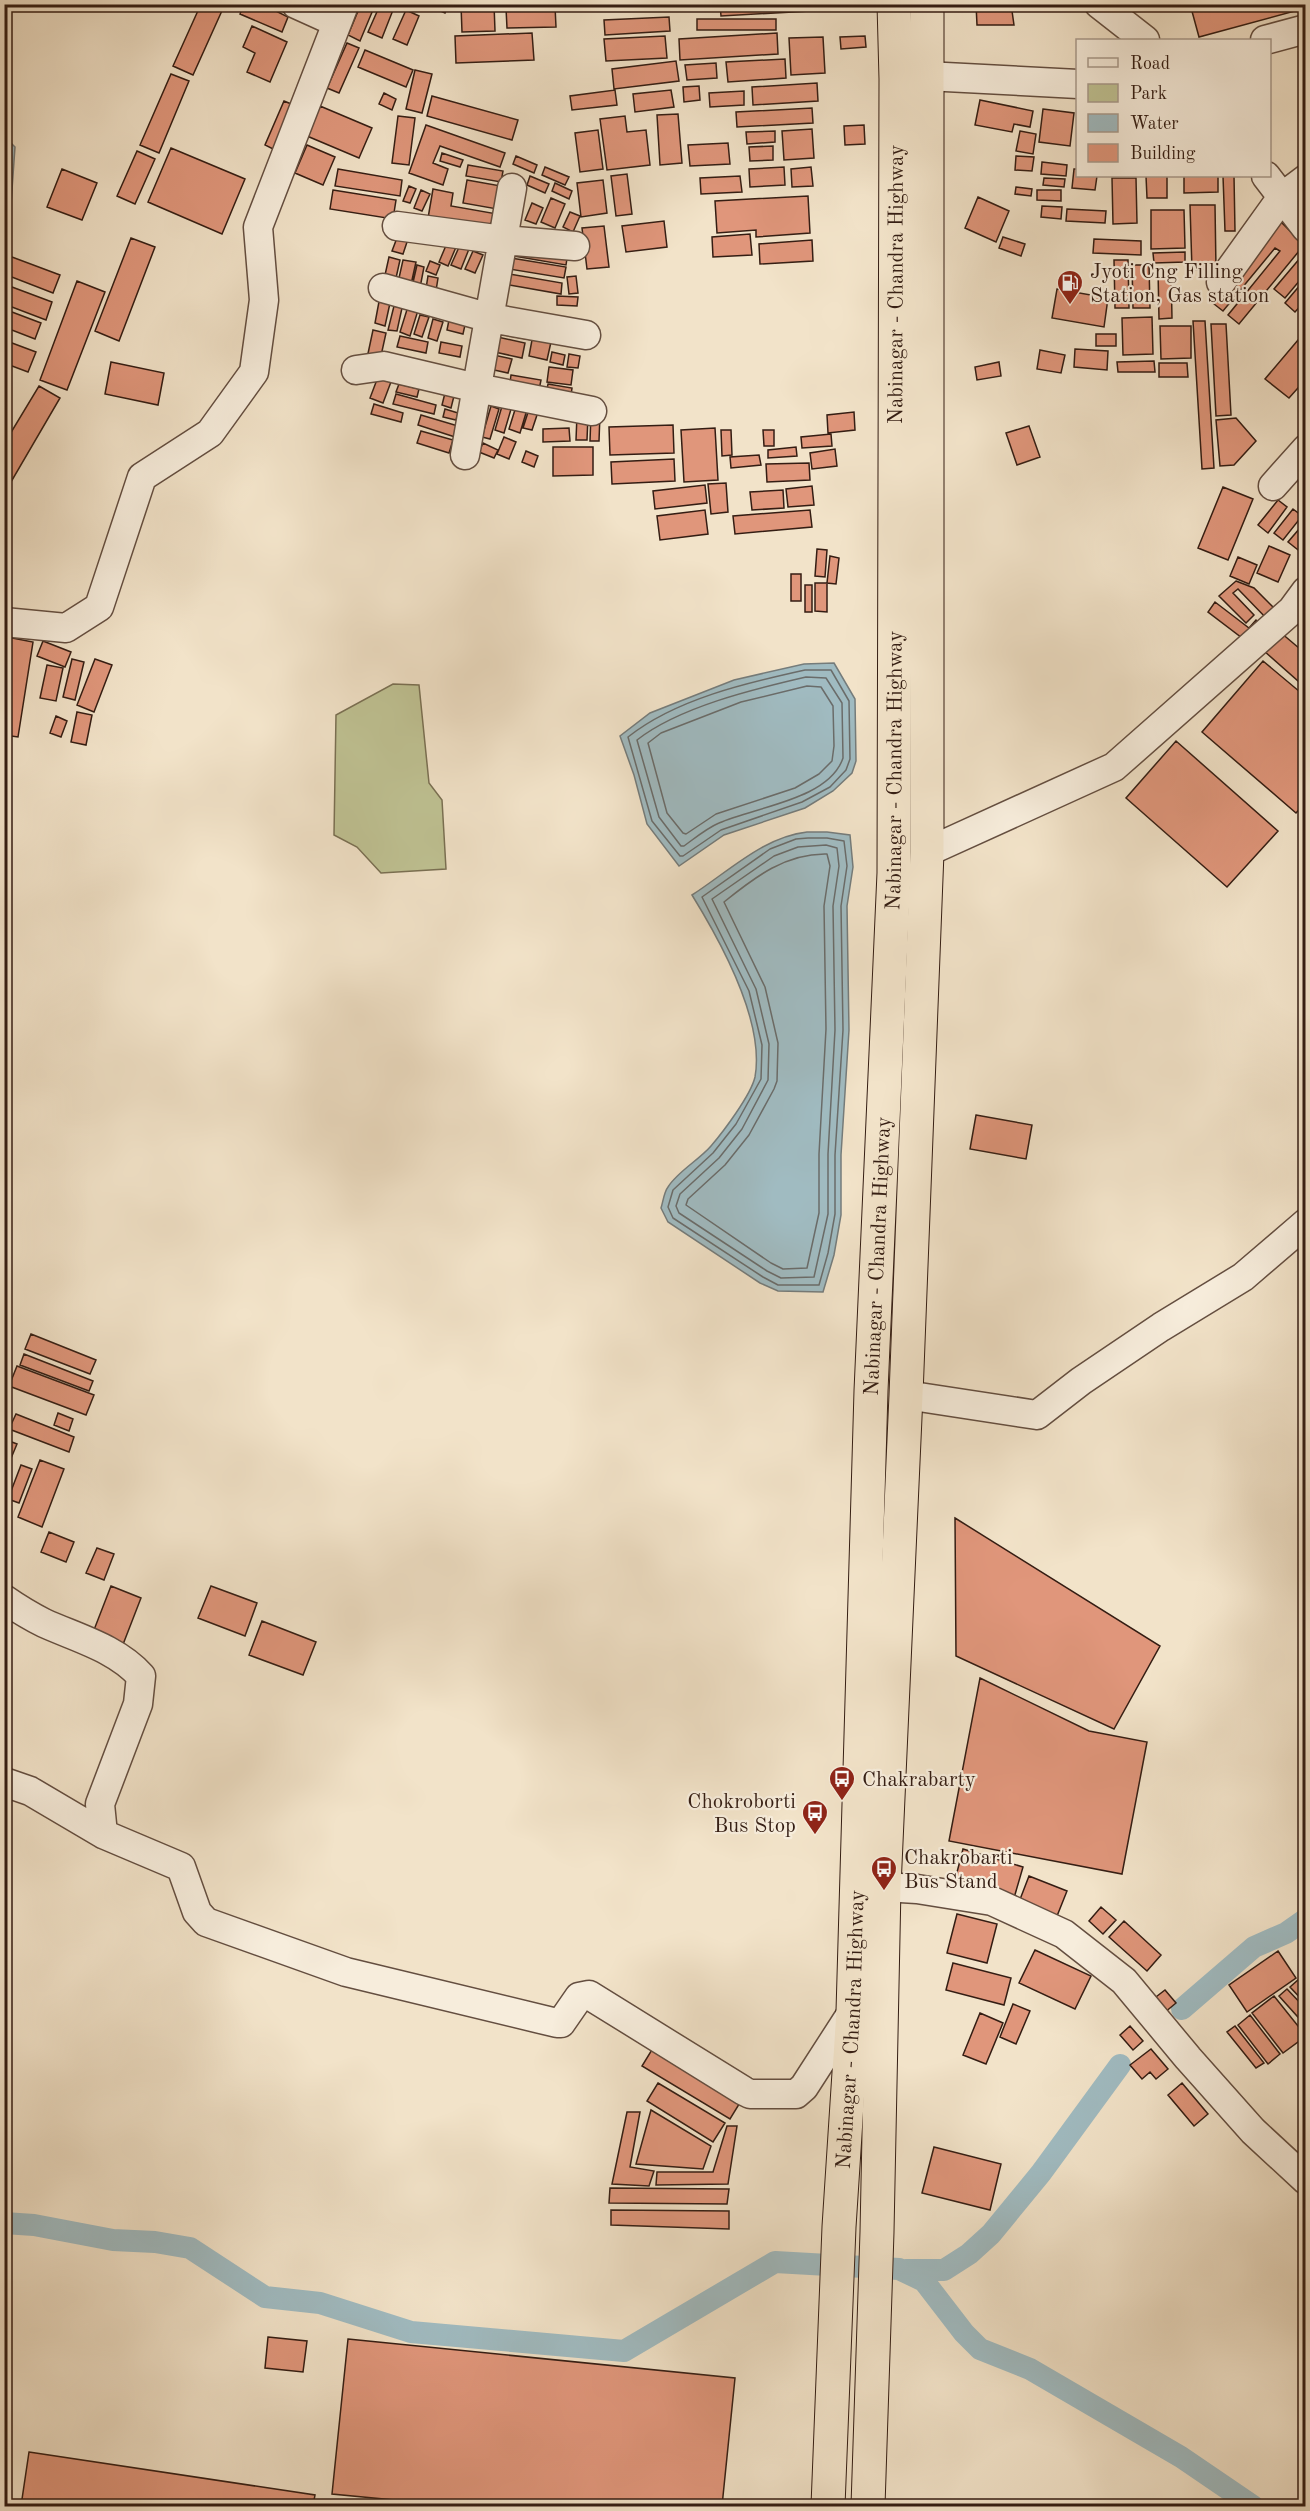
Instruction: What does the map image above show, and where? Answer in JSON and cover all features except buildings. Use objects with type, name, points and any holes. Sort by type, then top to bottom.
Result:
[{"type":"highway","name":"Nabinagar - Chandra Highway","points":[[828,2506],[834,2313],[853,2011],[871,1391],[894,873],[896,79],[894,4]]},
{"type":"highway","name":"Nabinagar - Chandra Highway","points":[[868,2506],[878,2232],[884,1887],[927,852],[927,4]]},
{"type":"highway","points":[[868,1519],[900,1519]]},
{"type":"street","points":[[296,4],[327,18],[344,5]]},
{"type":"street","points":[[1100,4],[1144,39]]},
{"type":"street","points":[[4,622],[66,628],[99,607],[142,477],[210,433],[254,372],[264,300],[258,227],[344,5]]},
{"type":"street","points":[[1269,39],[1305,29]]},
{"type":"street","points":[[926,76],[1076,84]]},
{"type":"street","points":[[1221,282],[1274,186],[1305,179]]},
{"type":"street","points":[[1274,186],[1305,228]]},
{"type":"street","points":[[465,455],[512,188]]},
{"type":"street","points":[[397,226],[503,240],[575,246]]},
{"type":"street","points":[[383,288],[490,318],[586,336]]},
{"type":"street","points":[[356,370],[384,366],[477,388],[592,411]]},
{"type":"street","points":[[1273,486],[1305,449]]},
{"type":"street","points":[[927,852],[1114,767],[1292,610],[1305,591]]},
{"type":"street","points":[[906,1395],[1037,1415],[1081,1381],[1152,1333],[1243,1278],[1305,1222]]},
{"type":"street","points":[[4,1599],[43,1622],[127,1663],[141,1676],[138,1704],[100,1804],[103,1834]]},
{"type":"street","points":[[4,1782],[30,1791],[103,1834],[180,1867],[196,1912],[206,1922],[346,1972],[557,2023],[561,2023],[566,2018],[579,1997],[589,1995],[750,2094],[796,2094],[804,2087],[853,2011]]},
{"type":"street","points":[[884,1887],[917,1889],[992,1901],[1064,1934],[1124,1981],[1253,2131],[1305,2180]]},
{"type":"green space","points":[[393,684],[419,685],[429,783],[442,800],[446,869],[381,873],[357,847],[334,835],[336,715]]},
{"type":"water","points":[[5,137],[15,147],[11,204],[5,232]]},
{"type":"water","points":[[834,663],[855,699],[856,761],[852,773],[833,791],[805,808],[724,835],[679,866],[647,824],[634,775],[620,736],[650,713],[734,680],[804,664]]},
{"type":"water","points":[[807,832],[850,835],[853,867],[847,906],[849,1030],[841,1155],[841,1215],[834,1255],[823,1292],[778,1291],[760,1283],[668,1222],[661,1208],[672,1182],[716,1140],[742,1103],[755,1077],[756,1055],[747,1007],[727,958],[692,895],[761,848],[791,835]]},
{"type":"waterway","points":[[1182,2009],[1254,1947],[1286,1933],[1306,1919]]},
{"type":"waterway","points":[[906,2270],[944,2270],[969,2254],[991,2234],[1041,2173],[1120,2065]]},
{"type":"waterway","points":[[4,2223],[34,2225],[113,2240],[155,2242],[190,2248],[265,2297],[320,2303],[411,2332],[624,2351],[775,2262],[899,2269],[924,2281],[964,2333],[980,2349],[1030,2369],[1181,2457],[1253,2506]]},
{"type":"place","name":"Jyoti Cng Filling Station, Gas station","points":[[1070,306]]},
{"type":"place","name":"Chakrabarty","points":[[842,1802]]},
{"type":"place","name":"Chokroborti Bus Stop","points":[[815,1836]]},
{"type":"place","name":"Chakrobarti Bus Stand","points":[[884,1892]]}]
